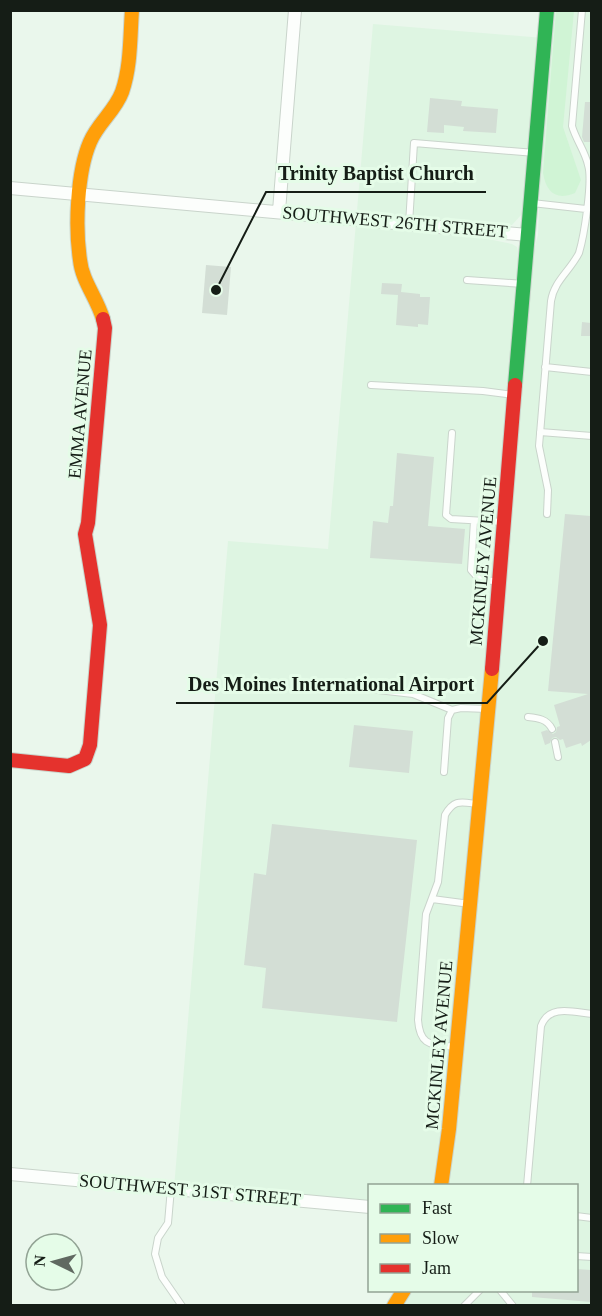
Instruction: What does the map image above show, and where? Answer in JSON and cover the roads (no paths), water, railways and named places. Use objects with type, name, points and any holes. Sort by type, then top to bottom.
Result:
[{"type":"main road","name":"EMMA AVENUE","points":[[10,760],[69,766],[85,759],[90,745],[100,625],[86,534],[105,328],[102,314],[87,285],[79,257],[81,194],[83,166],[89,142],[114,109],[125,83],[132,10]]},
{"type":"main road","name":"MCKINLEY AVENUE","points":[[441,1184],[449,1128],[480,804],[547,10]]},
{"type":"main road","points":[[394,1305],[403,1292]]},
{"type":"street","points":[[279,212],[295,10]]},
{"type":"street","name":"SOUTHWEST 26TH STREET","points":[[10,188],[528,235]]},
{"type":"street","name":"SOUTHWEST 31ST STREET","points":[[10,1174],[368,1207]]},
{"type":"lane","points":[[547,514],[548,490],[541,461],[540,432],[552,293],[579,253],[589,185],[589,165],[577,143],[572,126],[582,10]]},
{"type":"lane","points":[[409,224],[414,143],[535,153]]},
{"type":"lane","points":[[532,203],[586,209]]},
{"type":"lane","points":[[467,280],[524,284]]},
{"type":"lane","points":[[545,368],[591,372]]},
{"type":"lane","points":[[371,386],[483,391],[515,396]]},
{"type":"lane","points":[[540,432],[591,436]]},
{"type":"lane","points":[[452,433],[446,515],[451,519],[504,522]]},
{"type":"lane","points":[[474,521],[471,570],[479,579],[499,582]]},
{"type":"lane","points":[[343,686],[413,694],[452,710],[461,708],[488,710]]},
{"type":"lane","points":[[444,772],[448,718],[452,710]]},
{"type":"lane","points":[[528,717],[541,719],[552,729]]},
{"type":"lane","points":[[555,742],[558,757]]},
{"type":"lane","points":[[457,1047],[428,1044],[422,1039],[419,1031],[426,914],[438,882],[445,814],[450,806],[459,802],[480,804]]},
{"type":"lane","points":[[432,899],[470,904]]},
{"type":"lane","points":[[527,1184],[541,1026],[546,1016],[552,1012],[591,1014]]},
{"type":"lane","points":[[171,1187],[168,1222],[158,1238],[155,1254],[162,1277],[182,1305]]},
{"type":"lane","points":[[464,1305],[478,1292]]},
{"type":"lane","points":[[507,1302],[513,1305]]},
{"type":"place","name":"Trinity Baptist Church","points":[[216,290]]},
{"type":"place","name":"Des Moines International Airport","points":[[543,641]]}]
